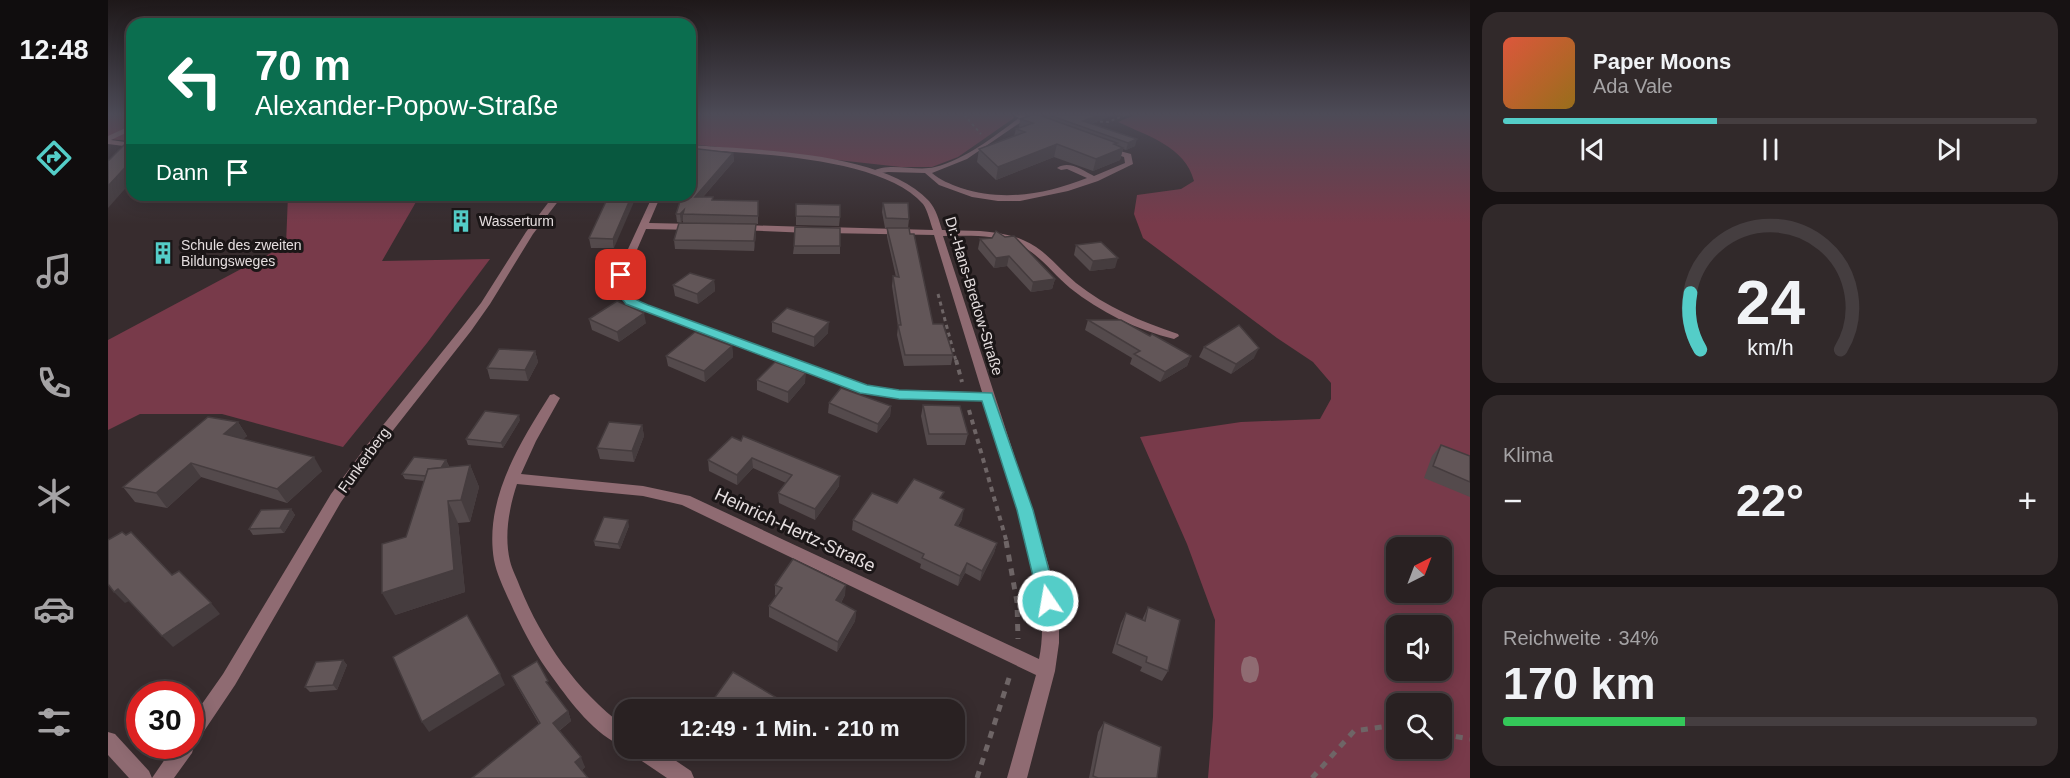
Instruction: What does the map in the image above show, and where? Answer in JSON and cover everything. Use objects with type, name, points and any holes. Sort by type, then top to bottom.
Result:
[{"type":"street","name":"Dr.-Hans-Bredow-Straße","points":[[730,151],[843,164],[876,172],[913,190],[926,203],[938,232],[1041,567],[1051,617],[1051,643],[1046,671],[1017,778]]},
{"type":"street","points":[[876,172],[927,171],[976,151]]},
{"type":"street","points":[[927,171],[930,176],[969,195],[1002,200],[1034,197],[1064,190],[1130,164],[1128,156],[1115,151]]},
{"type":"street","points":[[1061,168],[1067,166],[1095,179]]},
{"type":"street","name":"Funkerberg","points":[[204,719],[336,498],[373,446],[484,304],[554,201]]},
{"type":"street","points":[[654,201],[621,275],[619,287],[630,302],[865,389],[899,395],[988,396]]},
{"type":"street","points":[[642,226],[701,227]]},
{"type":"street","points":[[736,228],[990,234],[1021,240],[1039,251],[1064,278],[1085,295],[1113,312],[1174,336]]},
{"type":"street","points":[[554,398],[511,478],[502,519],[502,560],[519,606],[543,649],[577,695],[614,731]]},
{"type":"street","name":"Heinrich-Hertz-Straße","points":[[511,478],[643,491],[685,500],[1046,671]]},
{"type":"street","points":[[108,741],[142,778]]},
{"type":"street","points":[[162,778],[176,759]]},
{"type":"street","points":[[656,759],[684,778]]},
{"type":"path","points":[[1312,778],[1354,730],[1386,725]]},
{"type":"path","points":[[1452,736],[1470,739]]},
{"type":"shaded area","points":[[757,151],[966,151],[932,167],[901,167]]},
{"type":"shaded area","points":[[1174,151],[1470,151],[1470,778],[1208,778],[1213,717],[1215,620],[1187,544],[1140,437],[1241,422],[1320,419],[1331,399],[1331,383],[1313,362],[1277,338],[1143,238],[1134,214],[1137,195],[1181,189],[1194,181],[1189,169]]},
{"type":"shaded area","points":[[288,201],[534,201],[532,203],[416,202],[382,261],[490,259],[427,343],[343,447],[222,414],[140,414],[108,430],[108,340],[286,245]]},
{"type":"building","points":[[118,151],[126,151],[126,166],[108,186],[108,161]]},
{"type":"building","points":[[696,151],[733,153],[696,196]]},
{"type":"building","points":[[981,151],[1038,151],[998,167]]},
{"type":"building","points":[[1076,151],[1115,151],[1096,159]]},
{"type":"building","points":[[696,197],[713,197],[712,200],[758,201],[758,216],[683,214],[684,210],[676,214],[680,201],[696,201]]},
{"type":"building","points":[[606,201],[629,201],[613,239],[589,238]]},
{"type":"building","points":[[883,203],[908,203],[909,219],[886,218]]},
{"type":"building","points":[[796,204],[840,205],[840,217],[796,216]]},
{"type":"building","points":[[679,223],[756,224],[754,241],[674,240]]},
{"type":"building","points":[[795,227],[840,228],[840,246],[794,246]]},
{"type":"building","points":[[887,228],[909,228],[910,234],[914,234],[933,324],[943,324],[953,355],[905,355],[898,325],[901,325],[893,276],[899,277]]},
{"type":"building","points":[[996,231],[1005,237],[1014,236],[1055,279],[1033,282],[1009,256],[996,258],[980,239],[992,238]]},
{"type":"building","points":[[1101,242],[1118,258],[1093,261],[1076,245]]},
{"type":"building","points":[[690,273],[714,280],[697,294],[673,285]]},
{"type":"building","points":[[617,301],[644,313],[617,332],[589,319]]},
{"type":"building","points":[[787,308],[829,322],[814,337],[772,322]]},
{"type":"building","points":[[1088,320],[1121,320],[1191,356],[1165,372],[1134,354],[1140,351]]},
{"type":"building","points":[[1239,325],[1259,348],[1236,364],[1204,347]]},
{"type":"building","points":[[695,332],[732,346],[704,371],[666,356]]},
{"type":"building","points":[[499,349],[535,351],[525,370],[487,368]]},
{"type":"building","points":[[775,362],[806,373],[788,392],[757,380]]},
{"type":"building","points":[[841,388],[891,406],[878,424],[829,403]]},
{"type":"building","points":[[923,405],[960,406],[968,434],[929,434]]},
{"type":"building","points":[[485,411],[519,415],[501,443],[466,439]]},
{"type":"building","points":[[208,417],[238,422],[224,434],[314,457],[277,489],[191,463],[156,493],[123,487]]},
{"type":"building","points":[[609,422],[642,425],[632,451],[597,448]]},
{"type":"building","points":[[743,436],[840,476],[815,509],[778,493],[792,475],[752,458],[737,475],[708,460],[732,437],[741,441]]},
{"type":"building","points":[[1441,445],[1470,456],[1470,482],[1433,466]]},
{"type":"building","points":[[414,457],[446,460],[441,468],[428,469],[426,476],[402,474]]},
{"type":"building","points":[[470,465],[461,500],[448,501],[454,570],[382,593],[382,544],[406,537],[428,469]]},
{"type":"building","points":[[914,479],[944,492],[940,498],[964,509],[955,525],[997,543],[982,571],[967,563],[960,576],[922,558],[924,554],[853,520],[872,493],[897,503]]},
{"type":"building","points":[[291,509],[280,528],[249,529],[261,510]]},
{"type":"building","points":[[604,517],[628,520],[618,544],[594,541]]},
{"type":"building","points":[[122,532],[126,535],[131,532],[172,575],[179,571],[211,603],[162,636],[118,589],[114,592],[108,584],[108,540]]},
{"type":"building","points":[[793,559],[846,585],[836,600],[856,611],[838,642],[769,606],[782,588],[775,585]]},
{"type":"building","points":[[1148,607],[1180,620],[1168,671],[1146,662],[1147,657],[1117,644],[1126,613],[1145,621]]},
{"type":"building","points":[[467,615],[500,674],[422,722],[393,657]]},
{"type":"building","points":[[343,660],[333,685],[305,687],[316,662]]},
{"type":"building","points":[[537,661],[548,681],[546,682],[568,711],[553,723],[581,757],[575,762],[588,778],[472,778],[540,723],[512,676]]},
{"type":"building","points":[[733,672],[779,699],[714,699]]},
{"type":"building","points":[[1104,722],[1161,747],[1157,778],[1098,778],[1093,776]]},
{"type":"place","name":"Wasserturm","points":[[461,221]]},
{"type":"place","name":"Schule des zweiten Bildungsweges","points":[[163,253]]},
{"type":"route","points":[[621,275],[619,287],[630,302],[865,389],[899,395],[988,396],[1025,510],[1048,601]]}]
